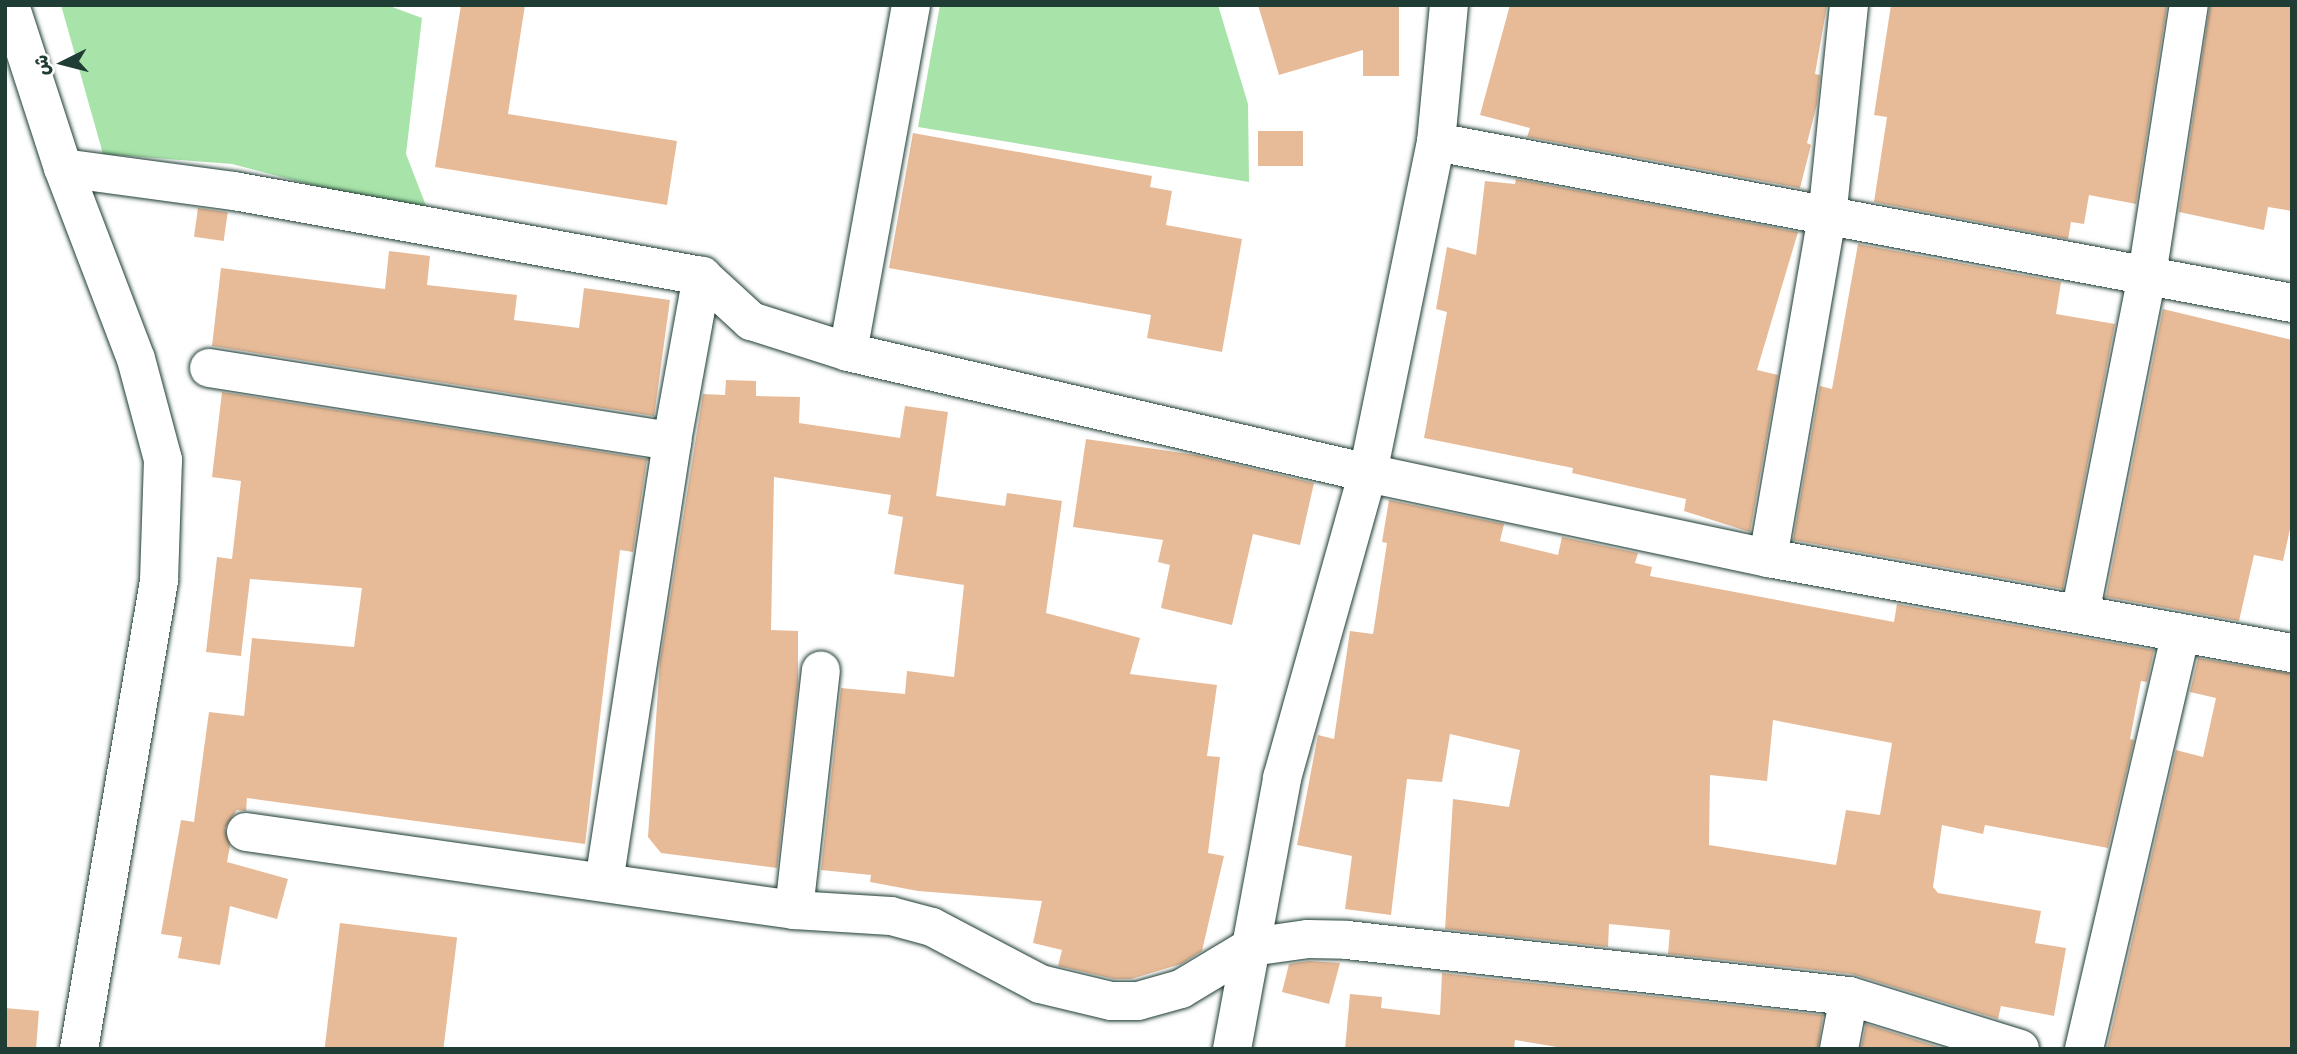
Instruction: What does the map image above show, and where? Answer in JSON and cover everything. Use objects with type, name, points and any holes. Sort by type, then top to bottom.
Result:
[{"type":"street","points":[[10,5],[63,168],[136,359],[163,460],[162,550],[152,628],[79,1049]]},
{"type":"street","points":[[848,352],[911,5]]},
{"type":"street","points":[[1768,558],[1828,218],[1849,5]]},
{"type":"street","points":[[2080,614],[2147,275],[2189,5]]},
{"type":"street","points":[[1232,1049],[1282,778],[1367,473],[1436,142],[1451,13]]},
{"type":"street","points":[[1436,142],[1828,218],[2292,303]]},
{"type":"street","points":[[63,168],[234,191],[702,276],[751,321],[848,352],[1367,473],[1768,558],[2292,653]]},
{"type":"street","points":[[604,882],[672,441],[702,276]]},
{"type":"street","points":[[209,368],[672,441]]},
{"type":"street","points":[[2084,1049],[2181,633]]},
{"type":"street","points":[[794,910],[821,671]]},
{"type":"street","points":[[246,832],[794,910],[891,916],[932,927],[1040,984],[1111,1002],[1138,1001],[1181,989],[1251,947],[1308,939],[1400,944],[1849,996],[2020,1049]]},
{"type":"street","points":[[1839,1049],[1849,996]]},
{"type":"green space","points":[[61,5],[387,5],[422,18],[406,154],[430,216],[232,164],[103,154]]},
{"type":"green space","points":[[940,5],[1218,5],[1248,104],[1249,182],[918,127]]},
{"type":"building","points":[[461,5],[525,5],[508,114],[677,141],[667,205],[435,167]]},
{"type":"building","points":[[1258,5],[1399,5],[1399,76],[1363,76],[1363,50],[1279,75]]},
{"type":"building","points":[[1510,5],[1827,5],[1815,74],[1820,75],[1817,104],[1807,143],[1811,145],[1800,188],[1527,137],[1530,128],[1480,115]]},
{"type":"building","points":[[1891,5],[2167,5],[2136,204],[2089,195],[2084,224],[2071,222],[2068,239],[1874,202],[1887,117],[1874,115]]},
{"type":"building","points":[[2210,5],[2292,5],[2292,211],[2268,207],[2264,230],[2179,212]]},
{"type":"building","points":[[1258,131],[1303,131],[1303,166],[1258,166]]},
{"type":"building","points":[[913,133],[1152,176],[1150,187],[1172,191],[1166,225],[1242,239],[1222,352],[1147,338],[1151,315],[889,268]]},
{"type":"building","points":[[1516,179],[1798,232],[1757,370],[1778,375],[1750,532],[1684,511],[1686,499],[1572,473],[1573,468],[1424,438],[1447,312],[1436,309],[1447,247],[1476,255],[1485,181],[1515,184]]},
{"type":"building","points":[[198,208],[228,212],[224,241],[194,237]]},
{"type":"building","points":[[1858,244],[2061,282],[2056,314],[2115,324],[2063,589],[1793,540],[1820,386],[1832,389]]},
{"type":"building","points":[[389,251],[430,256],[427,285],[517,295],[514,320],[579,328],[584,288],[670,300],[654,416],[212,346],[221,268],[385,289]]},
{"type":"building","points":[[2163,309],[2292,340],[2292,520],[2283,561],[2254,555],[2239,621],[2106,597]]},
{"type":"building","points":[[726,380],[756,381],[756,396],[800,397],[799,423],[900,438],[905,406],[948,412],[936,496],[1005,506],[1007,493],[1062,501],[1046,613],[1140,638],[1130,674],[1217,685],[1207,756],[1220,757],[1208,853],[1224,856],[1202,951],[1181,964],[1131,979],[1114,979],[1058,966],[1062,950],[1033,943],[1042,901],[918,891],[870,882],[871,875],[821,870],[841,688],[905,694],[907,671],[954,677],[964,585],[894,574],[903,517],[888,514],[891,495],[774,477],[771,630],[798,631],[798,683],[777,868],[661,853],[648,837],[660,661],[703,394],[725,395]]},
{"type":"building","points":[[222,392],[647,459],[633,552],[620,550],[585,844],[247,798],[246,811],[237,810],[225,828],[230,846],[227,862],[288,879],[277,919],[230,906],[220,965],[178,958],[182,937],[161,934],[181,820],[194,822],[209,712],[244,716],[252,638],[354,647],[362,588],[250,579],[241,656],[206,652],[217,557],[232,559],[241,481],[212,477]]},
{"type":"building","points":[[1086,439],[1196,455],[1314,483],[1300,545],[1253,534],[1232,625],[1161,608],[1170,565],[1158,562],[1163,540],[1073,527]]},
{"type":"building","points":[[1389,500],[1504,524],[1500,541],[1558,555],[1562,537],[1638,553],[1635,563],[1652,567],[1650,576],[1894,622],[1897,604],[2154,650],[2147,682],[2141,681],[2130,739],[2134,740],[2108,848],[1985,825],[1983,834],[1942,825],[1933,887],[1938,893],[2041,911],[2035,943],[2066,948],[2054,1016],[2001,1006],[1998,1019],[1852,974],[1668,954],[1670,930],[1609,924],[1608,947],[1445,929],[1453,799],[1509,807],[1520,750],[1450,734],[1442,782],[1407,779],[1391,915],[1345,909],[1352,856],[1297,845],[1318,735],[1334,739],[1350,631],[1373,634],[1387,543],[1382,542]],"holes":[[[1773,720],[1892,743],[1880,815],[1846,810],[1836,865],[1709,845],[1710,775],[1767,781]]]},
{"type":"building","points":[[2198,658],[2292,674],[2292,1049],[2107,1049],[2176,750],[2203,757],[2216,698],[2190,692]]},
{"type":"building","points":[[340,923],[457,937],[443,1049],[325,1049]]},
{"type":"building","points":[[1309,961],[1340,963],[1329,1004],[1282,992],[1289,964]]},
{"type":"building","points":[[1442,973],[1823,1015],[1818,1049],[1569,1049],[1515,1040],[1514,1049],[1345,1049],[1350,994],[1382,997],[1381,1008],[1440,1015]]},
{"type":"building","points":[[5,1008],[39,1011],[36,1049],[5,1049]]},
{"type":"building","points":[[1866,1024],[1945,1049],[1861,1049]]}]
